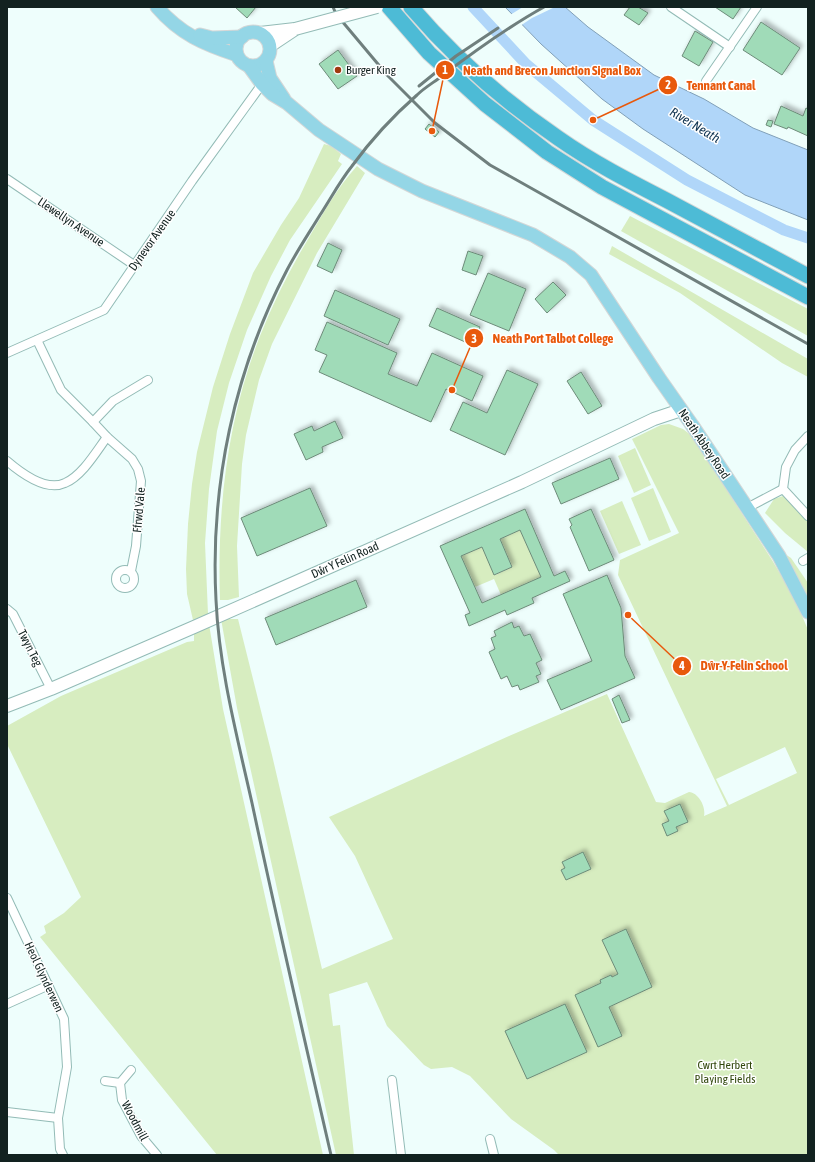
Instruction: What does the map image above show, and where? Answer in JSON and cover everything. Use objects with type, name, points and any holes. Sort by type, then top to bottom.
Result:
[{"type":"highway","points":[[389,7],[429,52],[484,104],[547,152],[602,187],[808,297]]},
{"type":"highway","points":[[411,7],[452,50],[493,88],[530,118],[560,139],[614,173],[808,276]]},
{"type":"main road","points":[[157,7],[169,21],[184,32],[207,44],[237,55]]},
{"type":"main road","points":[[184,32],[212,38],[242,37]]},
{"type":"main road","points":[[250,66],[258,66],[266,61],[269,56],[270,46],[268,41],[260,33],[250,32],[242,37],[237,45],[237,55],[241,61],[250,66],[262,84],[272,94],[287,103]]},
{"type":"main road","points":[[266,61],[270,78],[287,103]]},
{"type":"main road","name":"Neath Abbey Road","points":[[287,103],[319,130],[378,169],[422,191],[533,235],[570,257],[591,276],[779,556],[808,612]]},
{"type":"street","points":[[260,33],[295,29],[377,7]]},
{"type":"street","points":[[671,7],[730,47]]},
{"type":"street","points":[[706,81],[757,7]]},
{"type":"street","points":[[270,46],[295,29]]},
{"type":"street","name":"Dynevor Avenue","points":[[7,353],[104,310],[262,84]]},
{"type":"street","name":"Llewellyn Avenue","points":[[7,179],[134,265]]},
{"type":"street","name":"Ffrwd Vale","points":[[37,340],[61,390],[107,438],[132,459],[138,469],[141,481],[136,546],[131,571]]},
{"type":"street","points":[[93,422],[113,400],[148,380]]},
{"type":"street","name":"Dŵr Y Felin Road","points":[[7,706],[51,689],[522,482],[654,418],[681,410]]},
{"type":"street","points":[[783,489],[786,467],[795,450],[808,436]]},
{"type":"street","points":[[7,461],[21,473],[41,483],[53,485],[65,484],[76,476],[107,438]]},
{"type":"street","points":[[747,508],[783,489]]},
{"type":"street","points":[[783,489],[808,516]]},
{"type":"street","name":"Twyn Teg","points":[[7,609],[13,614],[51,689]]},
{"type":"street","name":"Heol Glynderwen","points":[[7,898],[64,1019],[67,1068],[58,1118],[60,1149],[63,1155]]},
{"type":"street","points":[[7,1004],[48,985]]},
{"type":"street","points":[[106,1080],[120,1083],[131,1070]]},
{"type":"street","points":[[392,1080],[401,1155]]},
{"type":"street","name":"Woodmill","points":[[120,1083],[122,1100],[141,1136],[157,1155]]},
{"type":"street","points":[[7,1112],[58,1118]]},
{"type":"street","points":[[490,1139],[494,1155]]},
{"type":"green space","points":[[324,144],[331,146],[341,154],[338,161],[342,164],[290,240],[271,276],[247,330],[229,383],[217,431],[209,489],[205,543],[208,614],[193,620],[187,594],[186,569],[188,524],[197,452],[213,387],[230,334],[253,273],[281,225],[299,198]]},
{"type":"green space","points":[[357,166],[365,173],[317,253],[272,344],[259,380],[246,435],[242,464],[237,546],[239,597],[228,600],[220,600],[220,532],[226,465],[239,400],[249,367],[270,311],[294,264],[330,202]]},
{"type":"green space","points":[[630,216],[808,309],[808,336],[621,231]]},
{"type":"green space","points":[[612,246],[808,359],[808,377],[782,363],[680,293],[609,254]]},
{"type":"green space","name":"Cwrt Herbert Playing Fields","points":[[669,424],[683,429],[692,436],[772,560],[795,599],[808,630],[808,1155],[559,1155],[511,1119],[470,1076],[452,1067],[431,1069],[424,1065],[387,1026],[367,982],[329,994],[333,1026],[340,1025],[354,1155],[336,1155],[237,708],[221,619],[238,619],[272,755],[322,969],[393,939],[355,856],[329,817],[509,736],[607,694],[656,802],[665,803],[689,792],[696,795],[701,801],[704,809],[704,816],[727,806],[618,575],[620,560],[679,533],[632,439],[661,425]],"holes":[[[785,747],[797,773],[729,805],[716,779]]]},
{"type":"green space","points":[[635,448],[651,485],[634,493],[618,456]]},
{"type":"green space","points":[[653,488],[671,532],[649,541],[631,498]]},
{"type":"green space","points":[[783,496],[789,499],[808,521],[808,552],[785,533],[765,513],[774,499]]},
{"type":"green space","points":[[622,501],[641,545],[619,554],[600,511]]},
{"type":"green space","points":[[520,530],[541,577],[501,595],[494,579],[475,587],[461,556],[482,547],[495,575],[512,567],[500,539]]},
{"type":"green space","points":[[785,554],[791,558],[808,583],[808,597]]},
{"type":"green space","points":[[209,624],[223,709],[323,1155],[217,1155],[40,937],[46,933],[44,926],[64,913],[81,897],[7,744],[7,726],[61,696],[187,642],[194,641],[194,629]]},
{"type":"water","name":"River Neath","points":[[505,7],[565,7],[588,27],[654,75],[704,99],[753,128],[808,150],[808,220],[745,195],[643,129],[602,99],[541,44]]},
{"type":"pier","points":[[523,7],[555,7],[532,18],[520,26],[510,15]]},
{"type":"building","points":[[235,7],[256,7],[247,18]]},
{"type":"building","points":[[630,7],[638,7],[648,13],[639,25],[624,15]]},
{"type":"building","points":[[715,7],[741,7],[733,19]]},
{"type":"building","points":[[761,22],[800,48],[782,75],[743,50]]},
{"type":"building","points":[[695,31],[713,42],[699,66],[682,56]]},
{"type":"building","name":"Burger King","points":[[338,50],[357,76],[338,89],[319,64]]},
{"type":"building","points":[[781,106],[803,116],[806,108],[808,109],[808,136],[788,127],[787,129],[774,124]]},
{"type":"building","points":[[768,120],[773,121],[771,127],[766,125]]},
{"type":"building","points":[[429,124],[439,132],[435,137],[425,129]]},
{"type":"building","points":[[328,243],[342,250],[332,273],[317,266]]},
{"type":"building","points":[[468,251],[483,256],[476,275],[462,270]]},
{"type":"building","points":[[488,273],[526,289],[509,331],[470,315]]},
{"type":"building","points":[[553,282],[566,295],[547,313],[535,299]]},
{"type":"building","points":[[335,290],[400,319],[388,345],[324,316]]},
{"type":"building","points":[[437,308],[480,327],[472,345],[429,326]]},
{"type":"building","points":[[327,322],[397,353],[388,374],[417,386],[432,353],[483,376],[472,401],[446,389],[431,422],[319,372],[327,355],[315,350]]},
{"type":"building","points":[[507,370],[538,384],[505,455],[450,430],[463,402],[487,413]]},
{"type":"building","points":[[581,372],[602,406],[588,414],[567,381]]},
{"type":"building","points":[[335,421],[343,438],[322,447],[323,452],[306,460],[294,434],[312,426],[314,431]]},
{"type":"building","points":[[610,458],[619,479],[561,504],[552,483]]},
{"type":"building","points":[[310,488],[327,526],[257,556],[241,518]]},
{"type":"building","points":[[525,509],[554,576],[565,571],[570,581],[532,598],[534,603],[507,615],[505,610],[469,626],[465,615],[470,613],[440,546]],"holes":[[[520,530],[541,577],[482,603],[461,556],[482,547],[494,575],[512,567],[500,539]]]},
{"type":"building","points":[[591,509],[614,560],[589,571],[570,527],[572,525],[569,519]]},
{"type":"building","points":[[607,575],[621,608],[625,656],[635,678],[561,710],[547,680],[592,661],[563,594]]},
{"type":"building","points":[[356,580],[367,607],[276,645],[265,618]]},
{"type":"building","points":[[512,622],[514,628],[519,626],[524,636],[530,634],[542,660],[536,663],[541,674],[536,676],[539,682],[520,690],[518,685],[512,687],[507,676],[501,679],[489,652],[495,649],[491,638],[496,636],[494,631]]},
{"type":"building","points":[[619,695],[630,720],[622,723],[612,699]]},
{"type":"building","points":[[680,804],[688,822],[676,827],[678,831],[667,836],[662,824],[669,821],[664,811]]},
{"type":"building","points":[[583,852],[591,869],[566,880],[561,870],[565,868],[562,862]]},
{"type":"building","points":[[626,929],[652,987],[609,1007],[622,1036],[598,1047],[575,995],[601,983],[600,980],[611,975],[612,977],[618,974],[602,940]]},
{"type":"building","points":[[565,1004],[587,1052],[527,1079],[505,1031]]},
{"type":"waterway","points":[[473,7],[526,64],[593,120],[687,180],[784,230],[808,238]]},
{"type":"railway","points":[[333,7],[336,14],[388,76],[435,123],[490,165],[808,344]]},
{"type":"railway","points":[[331,1155],[235,727],[221,651],[216,600],[215,557],[217,515],[229,430],[253,348],[268,309],[295,256],[348,172],[367,147],[399,111],[422,91],[516,23],[544,7]]},
{"type":"railway","points":[[419,86],[456,56],[498,28]]},
{"type":"place","name":"Burger King","points":[[338,70]]},
{"type":"place","name":"Tennant Canal","points":[[593,120]]},
{"type":"place","name":"Neath and Brecon Junction Signal Box","points":[[432,131]]},
{"type":"place","name":"Neath Port Talbot College","points":[[452,390]]},
{"type":"place","name":"Dŵr-Y-Felin School","points":[[628,615]]}]
